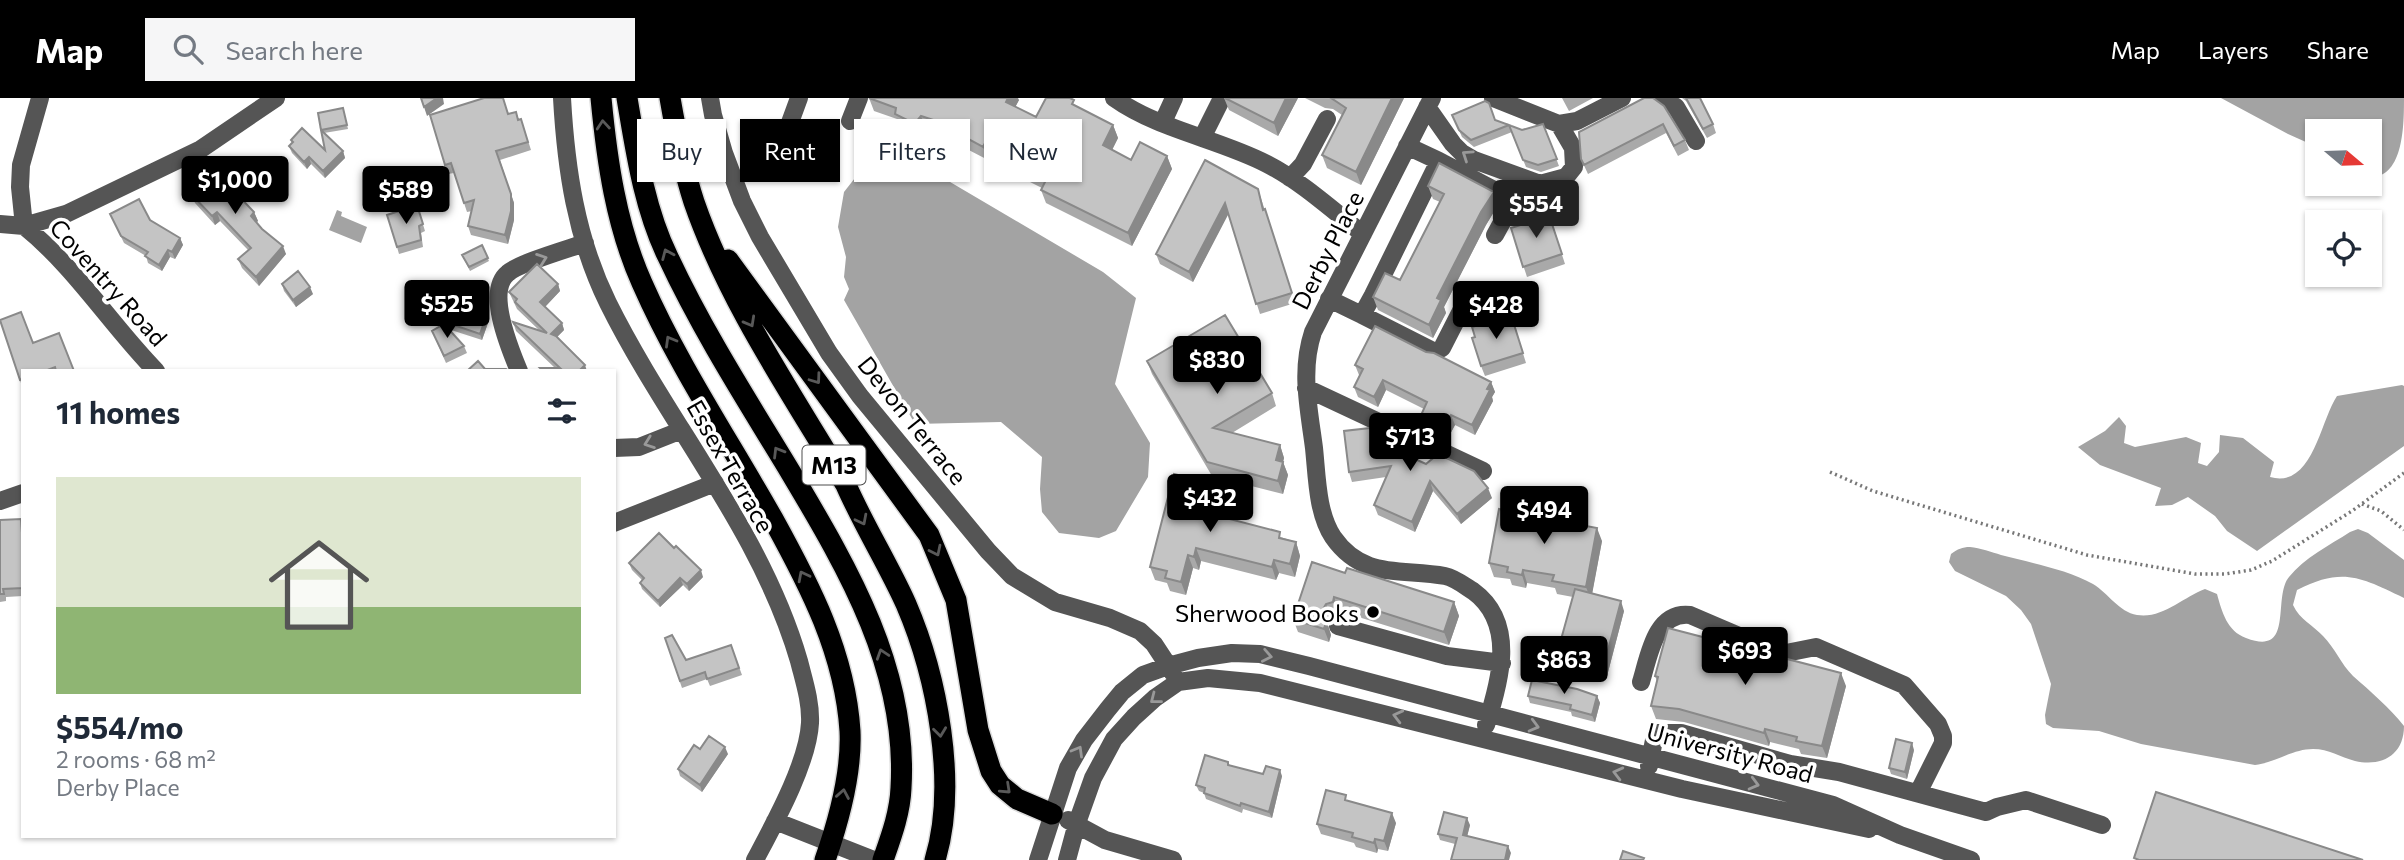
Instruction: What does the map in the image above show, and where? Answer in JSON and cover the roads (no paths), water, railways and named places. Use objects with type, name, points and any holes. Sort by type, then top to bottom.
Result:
[{"type":"highway","points":[[601,98],[613,192],[641,281],[665,332],[792,553],[825,621],[838,656],[846,694],[850,734],[841,808],[828,851]]},
{"type":"highway","name":"M13","points":[[627,98],[649,205],[666,254],[704,327],[821,523],[869,615],[883,655],[895,698],[902,764],[897,818],[883,860]]},
{"type":"highway","name":"M13","points":[[670,98],[685,173],[703,225],[730,286],[846,485],[920,638],[937,708],[943,752],[943,813],[937,853]]},
{"type":"highway","points":[[703,225],[929,535],[956,600],[978,730],[991,771],[1000,785],[1049,822]]},
{"type":"street","points":[[24,226],[21,165],[40,98]]},
{"type":"street","points":[[0,225],[24,226],[66,214],[201,149],[276,98]]},
{"type":"street","name":"Essex Terrace","points":[[562,98],[565,155],[574,207],[584,243],[612,311],[634,352],[715,483],[758,561],[789,629],[808,694],[809,734],[801,761],[755,860]]},
{"type":"street","name":"Devon Terrace","points":[[710,98],[723,153],[760,237],[829,353],[860,396],[988,551],[1012,576],[1055,602],[1110,618],[1140,631],[1154,644],[1178,682]]},
{"type":"street","points":[[791,119],[799,98]]},
{"type":"street","points":[[850,121],[859,98]]},
{"type":"street","points":[[1114,98],[1125,106],[1266,164],[1290,178],[1363,234]]},
{"type":"street","points":[[1163,122],[1174,98]]},
{"type":"street","points":[[1202,138],[1222,98]]},
{"type":"street","points":[[1493,98],[1559,124],[1577,121],[1622,98]]},
{"type":"street","points":[[1661,98],[1676,107],[1696,141]]},
{"type":"street","points":[[1430,103],[1462,153],[1540,184],[1566,177],[1574,167],[1573,148],[1559,124]]},
{"type":"street","name":"Derby Place","points":[[1430,103],[1329,299],[1308,347],[1306,388],[1324,518],[1333,536],[1349,554],[1362,562],[1392,572],[1448,576],[1481,597],[1499,629],[1502,663],[1500,680],[1482,738]]},
{"type":"street","points":[[1290,178],[1303,164],[1327,118]]},
{"type":"street","points":[[1407,146],[1511,199],[1512,204],[1496,236]]},
{"type":"street","points":[[1362,315],[1439,161]]},
{"type":"street","name":"Coventry Road","points":[[24,226],[52,250],[154,369]]},
{"type":"street","points":[[518,369],[508,344],[498,300],[498,287],[502,278],[515,268],[584,243]]},
{"type":"street","points":[[1329,299],[1435,352],[1442,348],[1465,303]]},
{"type":"street","points":[[1306,388],[1483,471]]},
{"type":"street","points":[[616,448],[639,447],[682,430]]},
{"type":"street","points":[[616,522],[715,483]]},
{"type":"street","points":[[0,501],[21,494]]},
{"type":"street","points":[[1641,682],[1658,631],[1668,620],[1679,614],[1690,615],[1781,654],[1816,647],[1904,685],[1938,724],[1943,736],[1942,743],[1918,793]]},
{"type":"street","points":[[1338,626],[1447,656],[1502,663]]},
{"type":"street","name":"University Road","points":[[1038,860],[1068,768],[1084,740],[1122,692],[1143,675],[1168,666],[1232,653],[1260,654],[1833,805],[1900,835],[1971,860]]},
{"type":"street","name":"University Road","points":[[1178,682],[1208,678],[1260,682],[1646,780],[1900,835]]},
{"type":"street","points":[[1067,860],[1093,778],[1114,739],[1155,698],[1178,682]]},
{"type":"street","points":[[1646,780],[1658,733],[1681,733],[1790,764],[1839,772],[1986,813],[1997,807],[2026,800],[2102,825]]},
{"type":"street","points":[[775,821],[828,851],[874,860]]},
{"type":"street","points":[[1024,860],[1049,822],[1077,823],[1105,840],[1173,860]]},
{"type":"place","name":"Sherwood Books","points":[[1373,612]]}]
